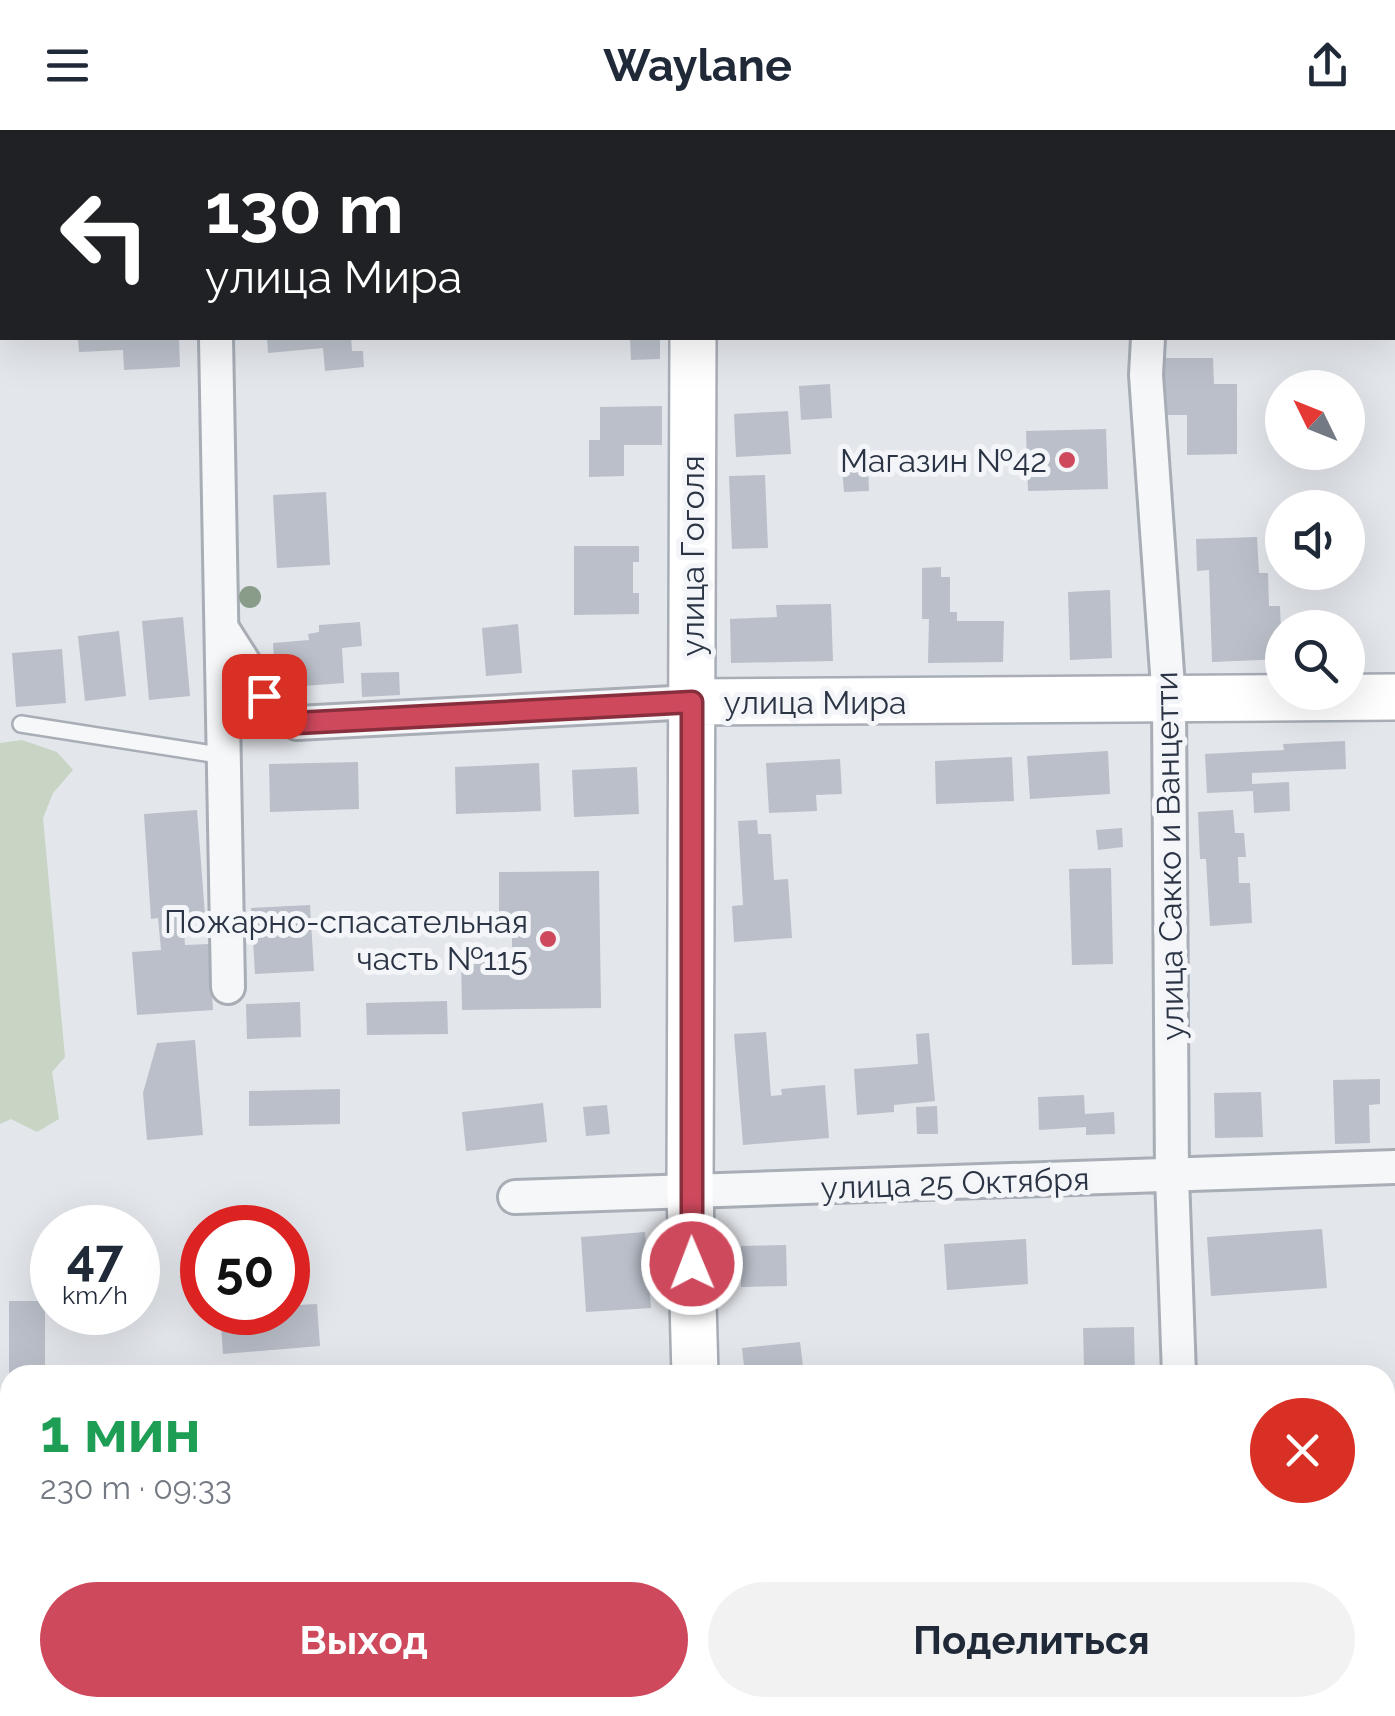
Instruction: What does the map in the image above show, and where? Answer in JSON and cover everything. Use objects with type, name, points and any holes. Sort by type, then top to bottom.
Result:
[{"type":"main road","name":"улица Гоголя","points":[[693,340],[690,1191],[695,1365]]},
{"type":"main road","name":"улица Мира","points":[[692,702],[1395,697]]},
{"type":"street","points":[[216,340],[228,987]]},
{"type":"street","name":"улица Сакко и Ванцетти","points":[[1148,340],[1146,374],[1169,701],[1172,1176],[1179,1365]]},
{"type":"street","name":"улица Мира","points":[[222,629],[264,696],[297,723],[692,702]]},
{"type":"street","name":"улица 25 Октября","points":[[516,1197],[1395,1167]]},
{"type":"lane","points":[[22,724],[225,756]]},
{"type":"green space","points":[[22,740],[57,752],[73,770],[53,793],[43,818],[65,1057],[52,1072],[59,1119],[37,1132],[11,1119],[0,1124],[0,743]]},
{"type":"building","points":[[78,340],[179,340],[180,367],[124,370],[123,350],[79,352]]},
{"type":"building","points":[[267,340],[351,340],[352,351],[363,351],[364,367],[325,371],[323,348],[268,353]]},
{"type":"building","points":[[630,340],[660,340],[660,359],[631,360]]},
{"type":"building","points":[[1165,358],[1213,358],[1214,384],[1237,384],[1237,454],[1187,455],[1187,415],[1165,415]]},
{"type":"building","points":[[830,384],[832,418],[801,420],[799,386]]},
{"type":"building","points":[[662,406],[662,445],[624,445],[624,476],[589,477],[589,440],[600,440],[600,407]]},
{"type":"building","points":[[788,411],[791,454],[736,457],[734,414]]},
{"type":"building","name":"Магазин №42","points":[[1106,429],[1108,489],[1028,491],[1026,431]]},
{"type":"building","points":[[868,466],[869,491],[844,492],[842,468]]},
{"type":"building","points":[[765,475],[768,548],[732,549],[729,476]]},
{"type":"building","points":[[326,492],[330,565],[277,568],[273,495]]},
{"type":"building","points":[[1257,537],[1259,573],[1265,573],[1269,606],[1280,606],[1280,610],[1265,610],[1265,660],[1212,662],[1209,570],[1197,571],[1196,539]]},
{"type":"building","points":[[574,546],[639,546],[639,562],[633,562],[633,593],[639,593],[639,614],[574,615]]},
{"type":"building","points":[[941,567],[941,577],[950,577],[950,612],[957,612],[957,621],[1004,621],[1003,662],[928,663],[929,619],[922,619],[922,568]]},
{"type":"building","points":[[1110,590],[1112,658],[1070,660],[1068,592]]},
{"type":"building","points":[[831,604],[833,661],[731,663],[730,619],[777,617],[776,605]]},
{"type":"building","points":[[183,617],[190,696],[149,700],[142,621]]},
{"type":"building","points":[[360,622],[362,646],[342,648],[344,683],[276,688],[273,643],[309,640],[308,634],[319,632],[319,625]]},
{"type":"building","points":[[518,624],[522,673],[486,676],[482,628]]},
{"type":"building","points":[[119,631],[126,696],[85,701],[78,636]]},
{"type":"building","points":[[62,649],[66,703],[16,707],[12,653]]},
{"type":"building","points":[[399,672],[400,695],[362,697],[361,673]]},
{"type":"building","points":[[1345,741],[1346,769],[1252,773],[1252,784],[1289,782],[1290,811],[1254,813],[1253,791],[1207,793],[1205,754],[1284,750],[1283,744]]},
{"type":"building","points":[[1108,751],[1110,794],[1030,799],[1027,756]]},
{"type":"building","points":[[1012,757],[1014,801],[936,804],[935,761]]},
{"type":"building","points":[[840,759],[842,794],[816,795],[817,811],[769,813],[766,763]]},
{"type":"building","points":[[358,762],[359,809],[270,812],[269,764]]},
{"type":"building","points":[[539,763],[541,811],[456,814],[455,767]]},
{"type":"building","points":[[637,767],[639,814],[574,817],[572,770]]},
{"type":"building","points":[[197,810],[205,915],[183,916],[185,945],[209,944],[213,1010],[137,1015],[132,952],[161,950],[158,918],[151,919],[144,814]]},
{"type":"building","points":[[1233,810],[1235,833],[1244,833],[1246,857],[1238,857],[1239,883],[1250,883],[1252,923],[1210,926],[1206,859],[1200,859],[1198,812]]},
{"type":"building","points":[[757,820],[758,834],[771,834],[774,880],[788,879],[792,938],[734,942],[732,906],[743,905],[738,821]]},
{"type":"building","points":[[1122,828],[1123,847],[1098,850],[1096,830]]},
{"type":"building","points":[[1111,868],[1113,964],[1072,965],[1069,869]]},
{"type":"building","points":[[599,871],[601,1008],[462,1010],[461,955],[512,955],[512,917],[499,917],[499,872]]},
{"type":"building","points":[[310,905],[314,971],[255,974],[251,908]]},
{"type":"building","points":[[447,1001],[448,1034],[367,1035],[366,1003]]},
{"type":"building","points":[[300,1002],[301,1037],[247,1039],[246,1004]]},
{"type":"building","points":[[766,1032],[771,1096],[782,1095],[781,1089],[825,1085],[829,1138],[743,1145],[734,1034]]},
{"type":"building","points":[[929,1033],[935,1101],[894,1105],[894,1112],[857,1115],[854,1069],[918,1064],[916,1034]]},
{"type":"building","points":[[195,1040],[203,1135],[147,1140],[143,1093],[157,1043]]},
{"type":"building","points":[[1380,1079],[1380,1104],[1369,1105],[1370,1143],[1335,1144],[1333,1080]]},
{"type":"building","points":[[340,1089],[340,1124],[249,1126],[249,1091]]},
{"type":"building","points":[[1261,1092],[1263,1137],[1215,1138],[1214,1093]]},
{"type":"building","points":[[1084,1095],[1085,1114],[1114,1112],[1115,1134],[1086,1135],[1086,1127],[1039,1130],[1038,1097]]},
{"type":"building","points":[[543,1103],[547,1142],[466,1151],[462,1112]]},
{"type":"building","points":[[607,1105],[610,1134],[586,1136],[583,1107]]},
{"type":"building","points":[[937,1106],[938,1134],[917,1134],[916,1107]]},
{"type":"building","points":[[1322,1229],[1327,1288],[1211,1296],[1207,1237]]},
{"type":"building","points":[[645,1232],[651,1308],[586,1312],[581,1237]]},
{"type":"building","points":[[1026,1239],[1028,1284],[947,1290],[944,1244]]},
{"type":"building","points":[[786,1245],[787,1286],[741,1287],[741,1246]]},
{"type":"building","points":[[9,1301],[30,1301],[30,1335],[45,1335],[45,1365],[9,1365]]},
{"type":"building","points":[[310,1304],[317,1304],[320,1346],[223,1354],[222,1335],[310,1335]]},
{"type":"building","points":[[1134,1327],[1135,1365],[1084,1365],[1083,1328]]},
{"type":"building","points":[[800,1342],[803,1365],[744,1365],[742,1348]]},
{"type":"place","name":"Магазин №42","points":[[1067,460]]},
{"type":"place","name":"Пожарно-спасательная часть №115","points":[[548,939]]},
{"type":"route","points":[[264,696],[297,723],[692,702],[692,1264]]}]
